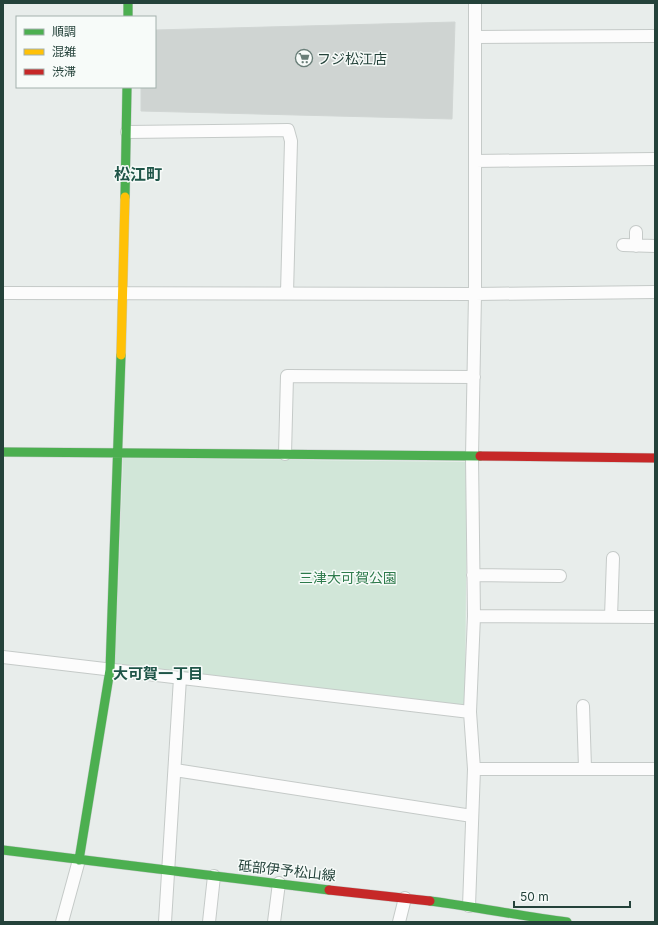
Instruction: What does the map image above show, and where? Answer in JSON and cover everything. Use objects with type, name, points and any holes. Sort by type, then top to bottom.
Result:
[{"type":"street","points":[[128,3],[128,16]]},
{"type":"street","points":[[469,906],[474,769],[470,712],[474,616],[472,457],[475,294],[475,3]]},
{"type":"street","points":[[475,37],[655,36]]},
{"type":"street","points":[[62,922],[79,860],[110,670],[123,293],[127,88]]},
{"type":"street","points":[[127,132],[288,130],[291,141],[287,293]]},
{"type":"street","points":[[475,161],[655,159]]},
{"type":"street","points":[[636,232],[636,246]]},
{"type":"street","points":[[622,246],[655,246]]},
{"type":"street","points":[[3,293],[475,294],[655,292]]},
{"type":"street","points":[[285,454],[287,376],[474,376]]},
{"type":"street","points":[[3,452],[655,458]]},
{"type":"street","points":[[611,616],[613,558]]},
{"type":"street","points":[[473,575],[560,576]]},
{"type":"street","points":[[474,616],[655,617]]},
{"type":"street","points":[[3,657],[470,712]]},
{"type":"street","points":[[164,922],[169,871],[180,678]]},
{"type":"street","points":[[583,706],[585,768]]},
{"type":"street","points":[[474,769],[655,769]]},
{"type":"street","points":[[175,770],[472,816]]},
{"type":"street","name":"砥部伊予松山線","points":[[3,850],[469,906],[528,919],[567,922]]},
{"type":"street","points":[[209,922],[214,876]]},
{"type":"street","points":[[274,922],[279,883]]},
{"type":"street","points":[[398,922],[405,898]]},
{"type":"green space","name":"三津大可賀公園","points":[[123,458],[467,462],[465,707],[115,666]]},
{"type":"building","name":"フジ松江店","points":[[455,22],[452,119],[141,111],[141,88],[156,88],[156,30]]},
{"type":"traffic: fast","points":[[128,3],[128,16]]},
{"type":"traffic: fast","points":[[125,197],[127,88]]},
{"type":"traffic: fast","points":[[79,860],[110,670],[121,355]]},
{"type":"traffic: fast","points":[[3,452],[480,456]]},
{"type":"traffic: fast","points":[[3,850],[329,890]]},
{"type":"traffic: fast","points":[[430,901],[567,922]]},
{"type":"traffic: slow","points":[[121,355],[125,197]]},
{"type":"traffic: jam","points":[[480,456],[655,458]]},
{"type":"traffic: jam","points":[[329,890],[430,901]]},
{"type":"place","name":"フジ松江店","points":[[304,58]]},
{"type":"district","name":"松江町","points":[[138,174]]},
{"type":"district","name":"大可賀一丁目","points":[[158,673]]}]
